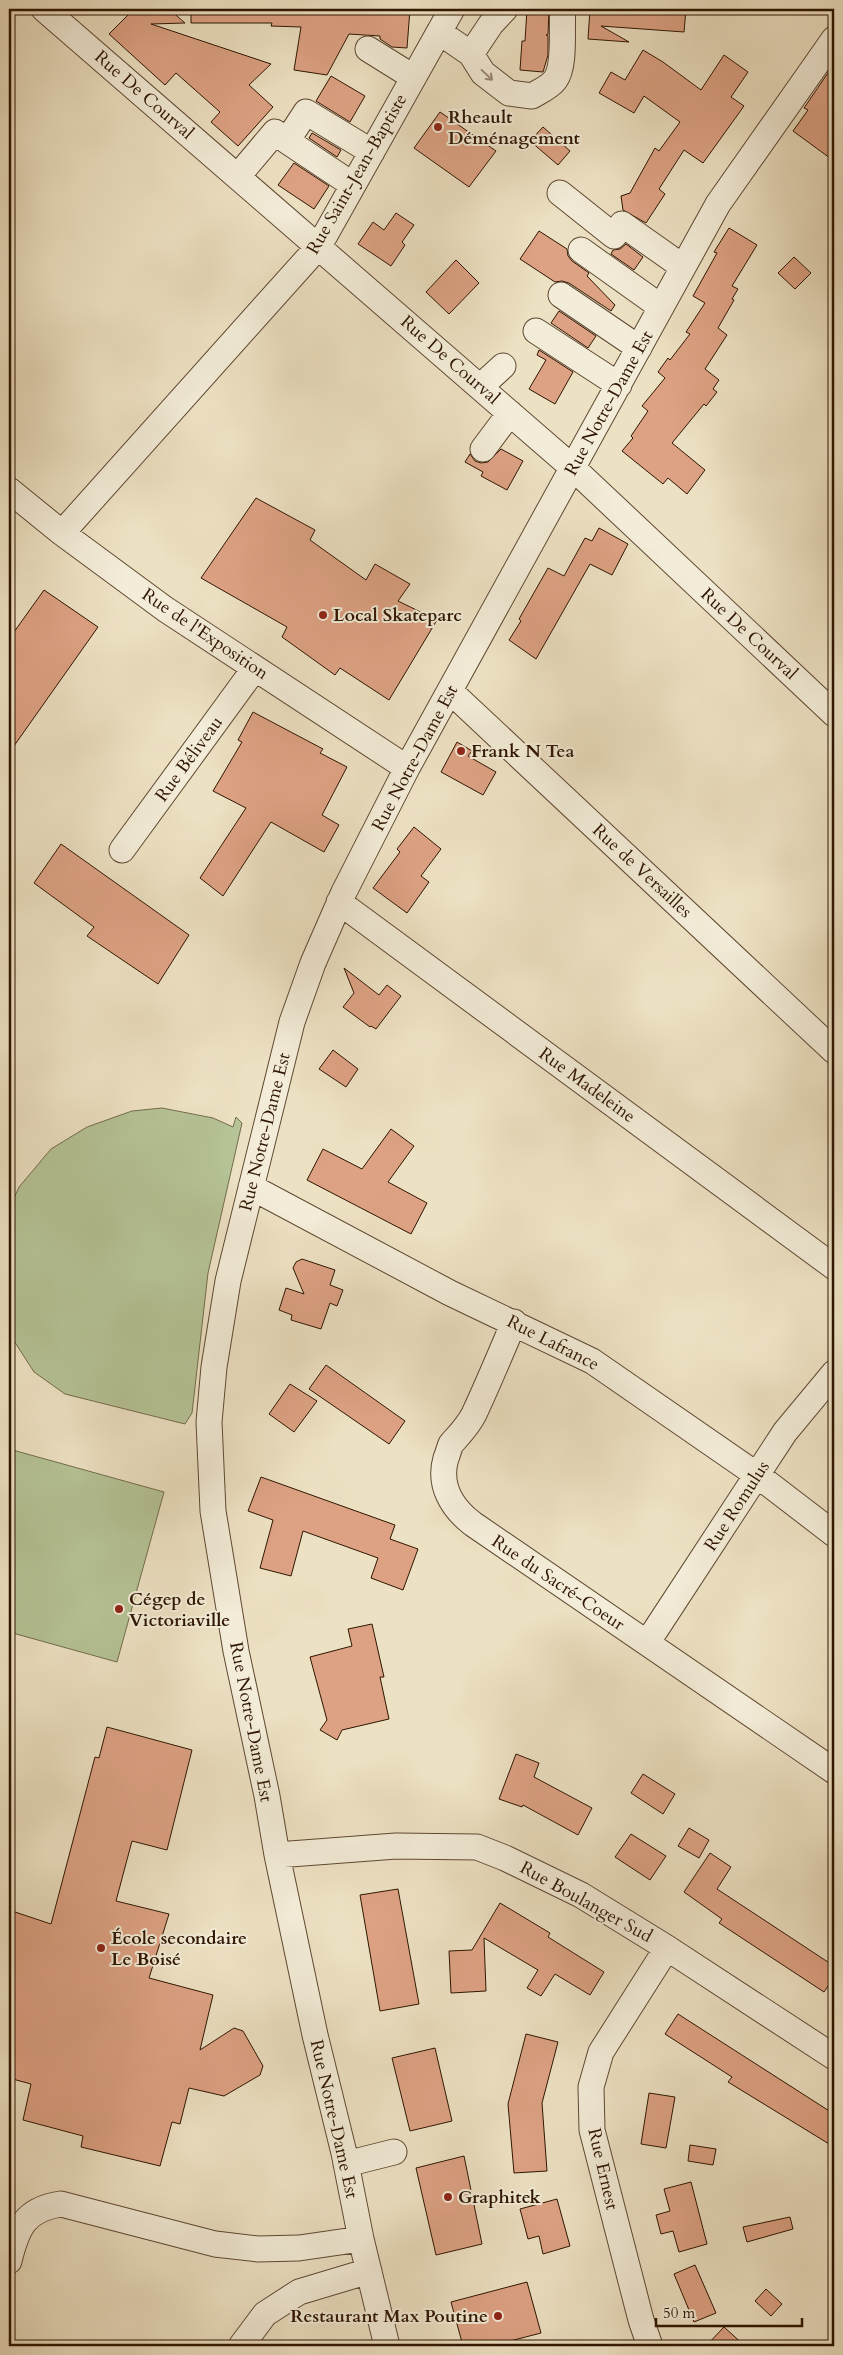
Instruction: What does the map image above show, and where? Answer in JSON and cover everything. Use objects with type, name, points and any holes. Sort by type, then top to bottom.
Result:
[{"type":"street","name":"Rue Saint-Jean-Baptiste","points":[[62,533],[319,246],[452,9]]},
{"type":"street","points":[[471,54],[491,24],[505,9]]},
{"type":"street","points":[[439,32],[471,54],[483,73],[509,93],[532,96],[554,82],[561,71],[563,9]]},
{"type":"street","name":"Rue De Courval","points":[[50,12],[510,412],[832,707]]},
{"type":"street","name":"Rue Notre-Dame Est","points":[[387,2346],[361,2239],[277,1855],[268,1796],[236,1651],[212,1502],[209,1422],[214,1367],[228,1280],[292,1022],[313,964],[340,902],[407,768],[718,204],[834,39]]},
{"type":"street","points":[[368,49],[413,77]]},
{"type":"street","points":[[287,141],[306,112],[372,152]]},
{"type":"street","points":[[238,176],[274,132],[354,185]]},
{"type":"street","points":[[560,193],[614,236],[622,224],[683,267]]},
{"type":"street","points":[[581,250],[661,307]]},
{"type":"street","points":[[562,295],[639,348]]},
{"type":"street","points":[[536,331],[616,391]]},
{"type":"street","points":[[480,387],[503,366]]},
{"type":"street","points":[[574,371],[616,391]]},
{"type":"street","points":[[483,449],[510,412]]},
{"type":"street","name":"Rue de l'Exposition","points":[[9,490],[62,533],[166,609],[407,768]]},
{"type":"street","name":"Rue Béliveau","points":[[122,850],[255,668]]},
{"type":"street","name":"Rue de Versailles","points":[[450,691],[834,1051]]},
{"type":"street","name":"Rue Madeleine","points":[[340,902],[834,1267]]},
{"type":"street","name":"Rue Lafrance","points":[[251,1187],[442,1289],[592,1361],[757,1475],[834,1534]]},
{"type":"street","name":"Rue du Sacré-Coeur","points":[[514,1322],[470,1422],[458,1440],[450,1445],[444,1465],[444,1484],[450,1501],[463,1517],[834,1771]]},
{"type":"street","name":"Rue Romulus","points":[[647,1643],[785,1432],[834,1373]]},
{"type":"street","name":"Rue Boulanger Sud","points":[[277,1855],[396,1846],[477,1847],[505,1858],[581,1895],[668,1948],[834,2057]]},
{"type":"street","name":"Rue Ernest","points":[[650,2346],[641,2320],[592,2130],[591,2086],[601,2052],[668,1948]]},
{"type":"street","points":[[346,2164],[394,2152]]},
{"type":"street","points":[[9,2261],[14,2239],[27,2217],[43,2206],[61,2204],[215,2244],[258,2249],[299,2248],[361,2239]]},
{"type":"street","points":[[241,2346],[265,2314],[299,2292],[369,2271]]},
{"type":"green space","points":[[162,1108],[213,1118],[233,1127],[236,1117],[242,1123],[208,1273],[192,1413],[185,1424],[65,1394],[34,1372],[9,1333],[9,1209],[19,1187],[51,1149],[87,1127],[132,1111]]},
{"type":"green space","points":[[9,1449],[164,1492],[117,1662],[9,1632]]},
{"type":"building","points":[[134,9],[169,9],[185,23],[151,24],[271,64],[249,85],[273,107],[238,146],[211,122],[220,112],[176,73],[165,85],[109,34]]},
{"type":"building","points":[[191,9],[410,9],[407,48],[392,47],[380,39],[380,36],[349,34],[327,75],[294,70],[301,27],[271,26],[272,23],[191,23]]},
{"type":"building","points":[[527,9],[549,9],[548,35],[546,35],[548,36],[548,55],[543,72],[520,70],[522,41],[525,41]]},
{"type":"building","points":[[590,9],[686,9],[684,32],[601,26],[629,42],[588,39]]},
{"type":"building","points":[[643,50],[701,90],[724,55],[748,72],[731,97],[744,106],[703,163],[684,150],[659,189],[665,194],[646,223],[623,210],[621,196],[630,193],[655,148],[659,151],[680,122],[644,96],[634,113],[599,93],[611,72],[625,80]]},
{"type":"building","points":[[834,64],[834,161],[793,131],[808,110],[804,108]]},
{"type":"building","points":[[331,76],[365,96],[350,122],[316,101]]},
{"type":"building","points":[[440,112],[496,151],[469,187],[414,148]]},
{"type":"building","points":[[543,127],[570,151],[558,165],[530,141]]},
{"type":"building","points":[[312,133],[341,150],[337,157],[309,138]]},
{"type":"building","points":[[294,163],[329,186],[314,209],[278,185]]},
{"type":"building","points":[[396,213],[414,225],[402,242],[405,245],[391,266],[358,244],[373,222],[384,230]]},
{"type":"building","points":[[729,228],[757,245],[732,286],[738,289],[718,328],[727,335],[705,369],[719,380],[713,389],[717,392],[706,406],[704,404],[672,443],[705,470],[687,494],[668,478],[663,484],[622,451],[633,438],[631,436],[648,411],[642,406],[665,378],[658,372],[690,334],[686,332],[705,303],[693,296],[717,253],[714,252]]},
{"type":"building","points":[[539,231],[567,249],[568,256],[572,261],[589,273],[587,276],[615,305],[611,311],[569,283],[555,282],[520,259]]},
{"type":"building","points":[[626,244],[643,257],[634,270],[611,254],[613,250],[620,249]]},
{"type":"building","points":[[794,257],[811,273],[795,289],[778,273]]},
{"type":"building","points":[[456,260],[479,283],[449,314],[426,292]]},
{"type":"building","points":[[559,311],[596,336],[588,348],[551,323]]},
{"type":"building","points":[[539,350],[573,372],[555,404],[529,389],[546,360],[537,355]]},
{"type":"building","points":[[501,449],[523,461],[507,490],[481,476],[483,472],[465,462],[470,454],[475,461],[481,463],[488,462]]},
{"type":"building","points":[[256,498],[315,530],[310,540],[366,580],[375,564],[410,584],[398,601],[437,620],[389,700],[340,668],[335,675],[282,637],[287,627],[201,578]]},
{"type":"building","points":[[599,528],[628,544],[612,575],[590,564],[536,659],[509,640],[521,621],[519,619],[548,568],[564,576],[585,538],[592,541]]},
{"type":"building","points":[[44,590],[98,627],[9,753],[9,639]]},
{"type":"building","points":[[253,712],[323,749],[320,753],[347,767],[322,815],[339,825],[324,852],[271,822],[223,896],[200,878],[246,808],[213,791],[242,742],[238,740]]},
{"type":"building","points":[[457,742],[472,751],[468,756],[496,772],[483,795],[441,772]]},
{"type":"building","points":[[414,827],[441,849],[421,876],[429,882],[407,913],[373,888],[400,852],[397,849]]},
{"type":"building","points":[[61,844],[189,935],[158,984],[87,936],[94,927],[34,883]]},
{"type":"building","points":[[344,968],[379,995],[387,985],[401,996],[376,1029],[370,1027],[343,1007],[354,993]]},
{"type":"building","points":[[333,1050],[358,1069],[346,1087],[319,1069]]},
{"type":"building","points":[[391,1129],[414,1146],[388,1182],[427,1203],[411,1234],[307,1180],[323,1149],[362,1169]]},
{"type":"building","points":[[302,1259],[335,1270],[330,1285],[343,1290],[337,1306],[330,1303],[321,1329],[291,1320],[292,1315],[279,1310],[286,1288],[304,1294],[293,1268],[296,1262]]},
{"type":"building","points":[[326,1365],[405,1421],[389,1444],[309,1389]]},
{"type":"building","points":[[290,1384],[317,1401],[294,1432],[269,1414]]},
{"type":"building","points":[[261,1477],[395,1525],[390,1539],[418,1549],[403,1590],[371,1578],[378,1558],[303,1531],[291,1576],[260,1568],[273,1520],[248,1511]]},
{"type":"building","points":[[372,1624],[384,1677],[380,1677],[389,1719],[342,1730],[337,1740],[320,1730],[327,1720],[310,1657],[352,1646],[348,1629]]},
{"type":"building","name":"École secondaire Le Boisé","points":[[107,1727],[192,1750],[167,1850],[132,1841],[116,1901],[169,1914],[149,1978],[213,1995],[200,2050],[234,2028],[243,2031],[263,2066],[260,2075],[224,2096],[189,2088],[180,2124],[172,2122],[160,2166],[81,2147],[83,2136],[23,2120],[31,2084],[9,2078],[9,1910],[51,1924],[95,1757],[99,1758]]},
{"type":"building","points":[[516,1754],[539,1763],[534,1777],[592,1808],[578,1835],[523,1805],[522,1807],[499,1799]]},
{"type":"building","points":[[643,1774],[675,1794],[663,1814],[631,1793]]},
{"type":"building","points":[[689,1828],[709,1840],[699,1858],[678,1846]]},
{"type":"building","points":[[631,1834],[666,1856],[650,1880],[615,1857]]},
{"type":"building","points":[[710,1853],[731,1867],[717,1889],[834,1966],[834,1977],[824,1992],[719,1923],[722,1919],[684,1892]]},
{"type":"building","points":[[398,1889],[419,2004],[380,2011],[360,1895]]},
{"type":"building","points":[[500,1903],[550,1933],[548,1937],[604,1972],[590,1995],[555,1974],[541,1996],[527,1988],[538,1970],[484,1938],[486,1991],[451,1993],[449,1951],[472,1950]]},
{"type":"building","points":[[678,2014],[834,2114],[834,2147],[728,2082],[732,2077],[665,2034]]},
{"type":"building","points":[[526,2034],[558,2042],[542,2103],[547,2171],[514,2173],[508,2104]]},
{"type":"building","points":[[435,2048],[452,2121],[410,2131],[392,2058]]},
{"type":"building","points":[[649,2093],[675,2097],[666,2148],[641,2144]]},
{"type":"building","points":[[690,2145],[716,2149],[713,2165],[688,2161]]},
{"type":"building","name":"Graphitek","points":[[464,2156],[482,2244],[436,2255],[416,2168]]},
{"type":"building","points":[[691,2182],[707,2244],[679,2252],[673,2231],[661,2234],[656,2215],[670,2211],[664,2189]]},
{"type":"building","points":[[557,2199],[570,2246],[543,2254],[539,2236],[528,2239],[520,2209]]},
{"type":"building","points":[[790,2217],[793,2229],[747,2242],[743,2227]]},
{"type":"building","points":[[695,2265],[716,2313],[694,2322],[674,2274]]},
{"type":"building","points":[[527,2282],[541,2333],[491,2346],[463,2346],[451,2302]]},
{"type":"building","points":[[766,2289],[782,2304],[771,2316],[755,2301]]},
{"type":"building","points":[[724,2327],[745,2346],[706,2346]]},
{"type":"place","name":"Rheault Déménagement","points":[[438,127]]},
{"type":"place","name":"Local Skateparc","points":[[323,615]]},
{"type":"place","name":"Frank N Tea","points":[[461,751]]},
{"type":"place","name":"Cégep de Victoriaville","points":[[119,1609]]},
{"type":"place","name":"École secondaire Le Boisé","points":[[101,1948]]},
{"type":"place","name":"Graphitek","points":[[448,2197]]},
{"type":"place","name":"Restaurant Max Poutine","points":[[498,2316]]}]
